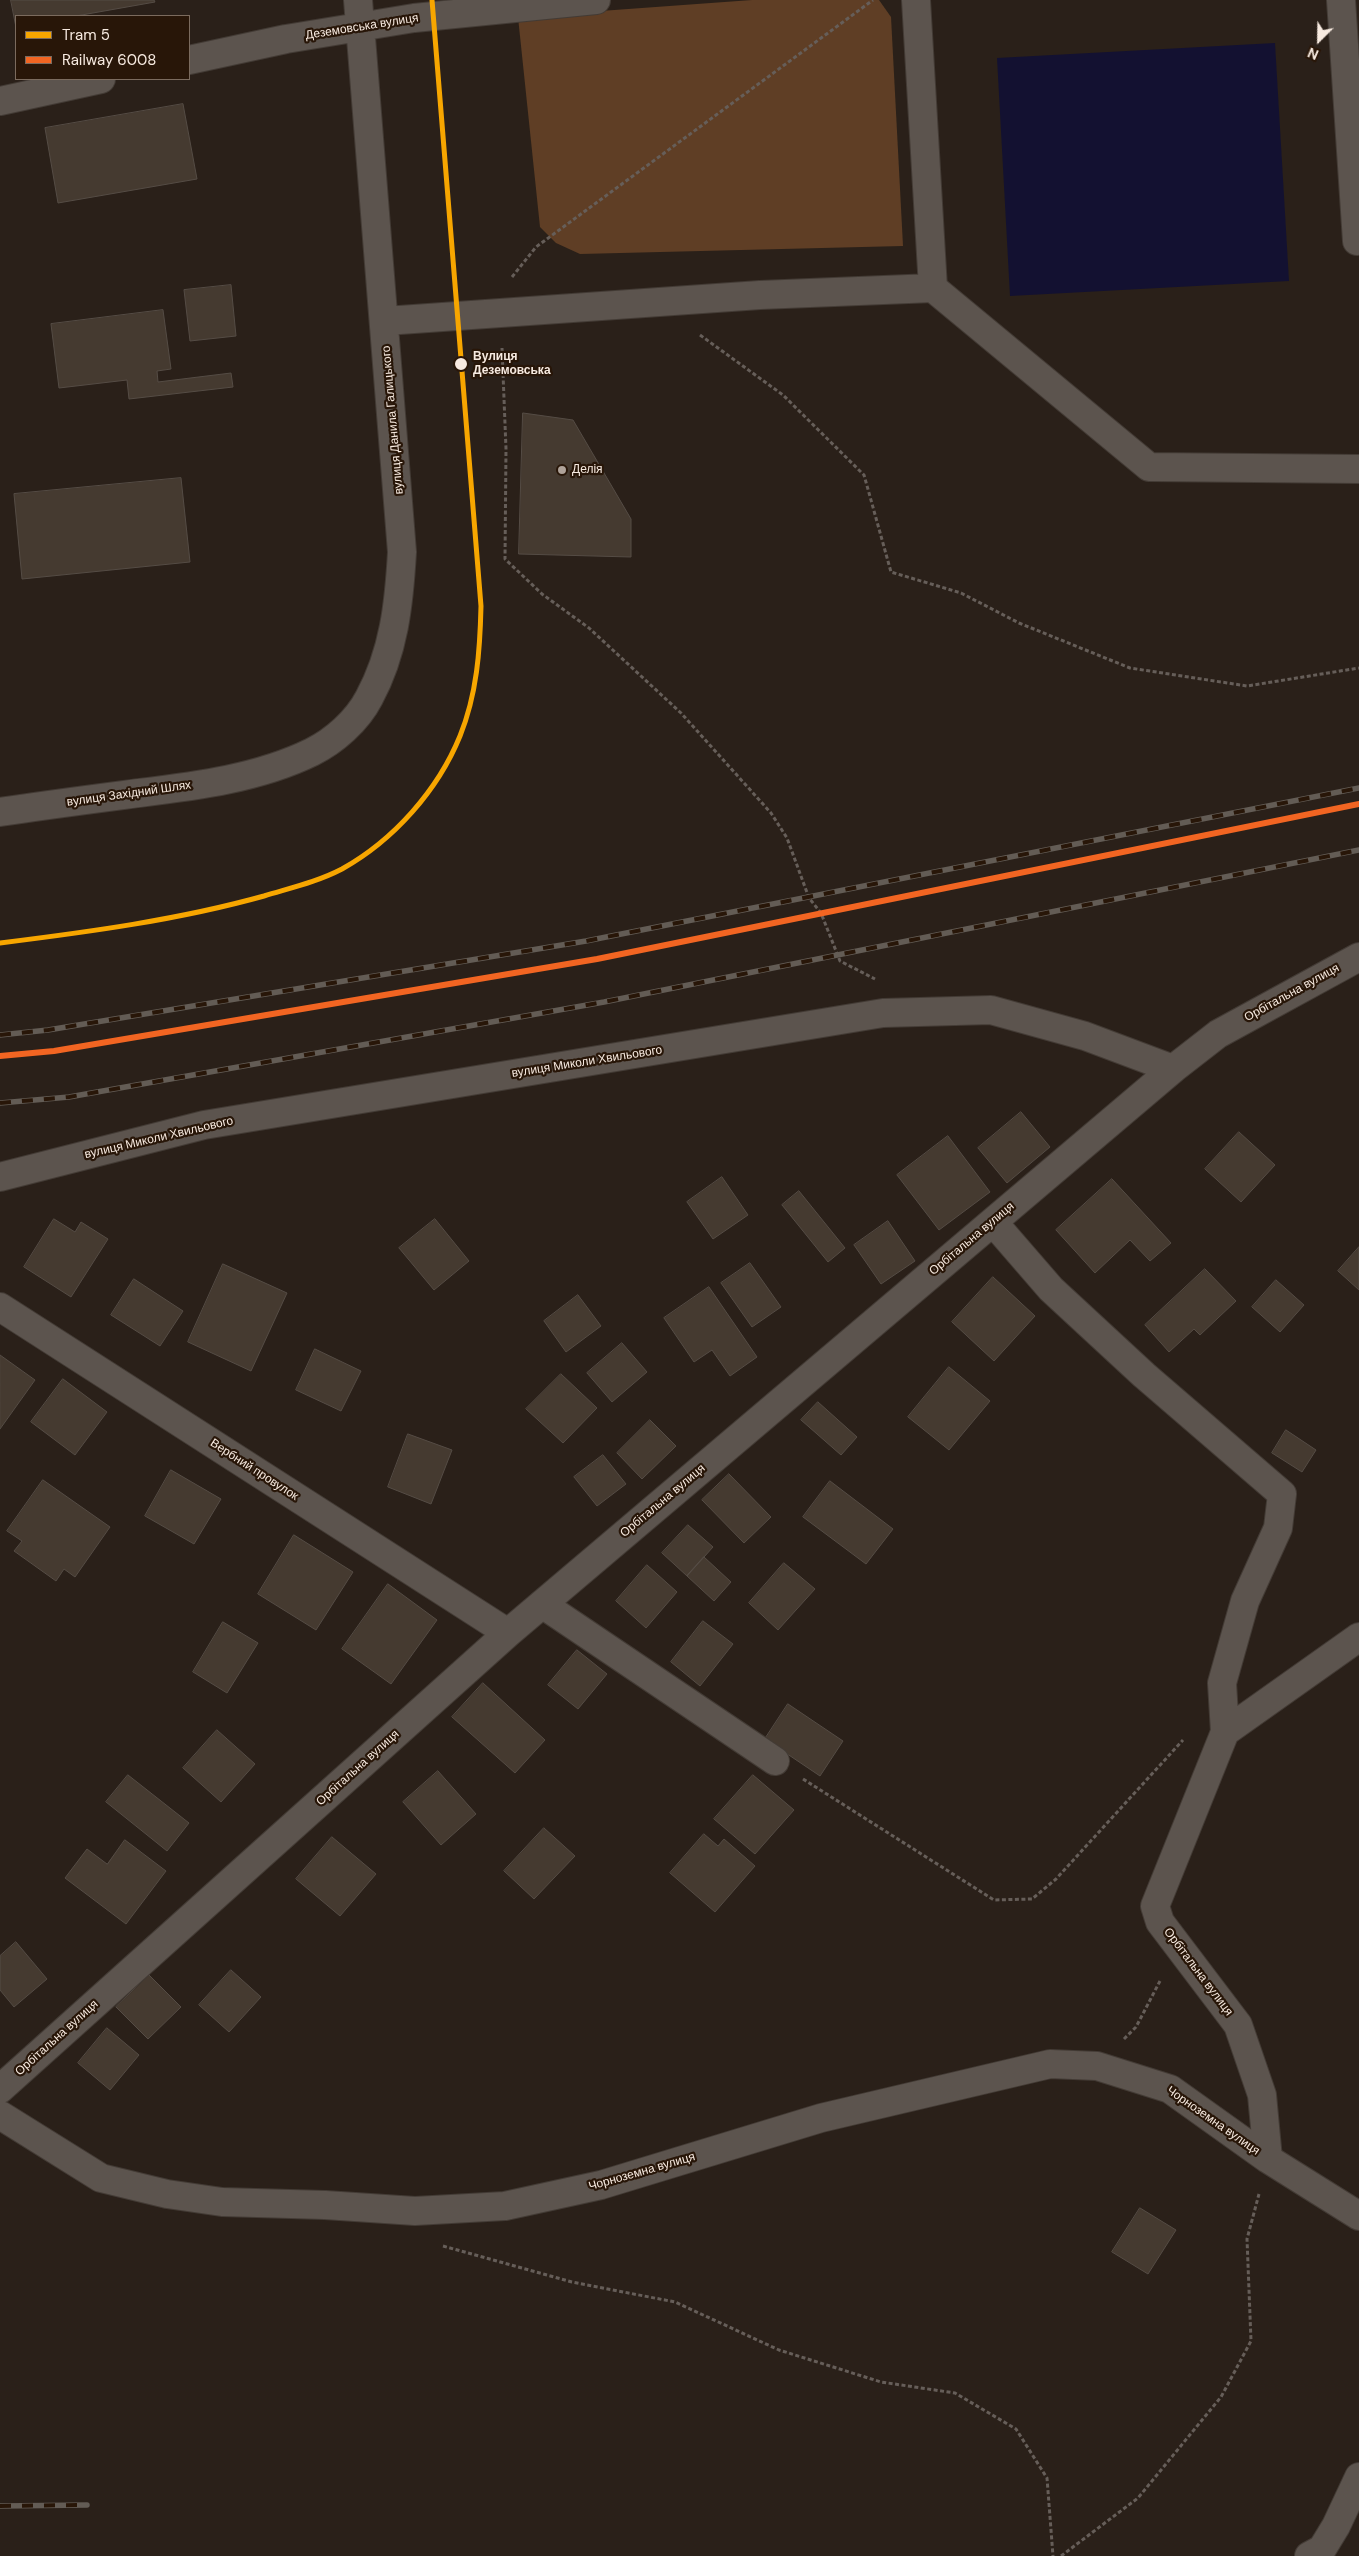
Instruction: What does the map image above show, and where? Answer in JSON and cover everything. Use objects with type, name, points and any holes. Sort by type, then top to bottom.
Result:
[{"type":"street","name":"Деземовська вулиця","points":[[190,60],[360,13],[434,15],[596,0]]},
{"type":"street","points":[[916,0],[933,288]]},
{"type":"street","points":[[1341,0],[1357,241]]},
{"type":"street","name":"вулиця Данила Галицького","points":[[257,772],[313,752],[335,737],[354,720],[368,700],[391,646],[397,619],[402,552],[360,13]]},
{"type":"street","points":[[0,101],[96,80]]},
{"type":"street","points":[[385,321],[760,295],[933,288],[1149,467],[1359,469]]},
{"type":"street","name":"вулиця Західний Шлях","points":[[0,812],[189,787],[257,772]]},
{"type":"street","name":"Орбітальна вулиця","points":[[0,2089],[508,1633],[1173,1069],[1218,1034],[1359,957]]},
{"type":"street","name":"вулиця Миколи Хвильового","points":[[0,1177],[204,1124],[883,1013],[991,1010],[1085,1036],[1173,1069]]},
{"type":"street","points":[[993,1222],[1051,1289],[1144,1374],[1282,1494],[1278,1528],[1245,1601],[1222,1683],[1225,1732]]},
{"type":"street","name":"Вербний провулок","points":[[0,1307],[508,1633]]},
{"type":"street","points":[[542,1604],[775,1761]]},
{"type":"street","points":[[1225,1732],[1359,1637]]},
{"type":"street","name":"Орбітальна вулиця","points":[[1225,1732],[1155,1906],[1160,1922],[1238,2025],[1262,2095],[1268,2159]]},
{"type":"street","name":"Чорноземна вулиця","points":[[0,2115],[102,2178],[167,2194],[222,2202],[325,2205],[415,2211],[505,2206],[601,2185],[821,2118],[1050,2064],[1097,2066],[1170,2089],[1268,2159]]},
{"type":"street","points":[[1268,2159],[1359,2216]]},
{"type":"street","points":[[1309,2556],[1322,2549],[1336,2526],[1359,2477]]},
{"type":"path","points":[[873,0],[536,247],[491,314],[504,386],[505,559],[542,594],[590,628],[681,713],[740,778],[771,814],[787,838],[809,898],[821,913],[840,961],[879,981]]},
{"type":"path","points":[[653,302],[783,395],[864,475],[891,572],[961,593],[1019,623],[1130,668],[1247,686],[1359,668]]},
{"type":"path","points":[[775,1761],[994,1900],[1032,1899],[1056,1879],[1185,1737],[1225,1732]]},
{"type":"path","points":[[1097,2066],[1136,2027],[1159,1983],[1172,1936]]},
{"type":"path","points":[[1061,2556],[1138,2498],[1221,2397],[1251,2341],[1247,2239],[1268,2159]]},
{"type":"path","points":[[439,2244],[572,2282],[675,2302],[779,2350],[881,2382],[955,2393],[1016,2428],[1048,2478],[1053,2556]]},
{"type":"shaded area","points":[[752,0],[879,0],[891,17],[903,246],[580,254],[556,243],[540,227],[518,17]]},
{"type":"shaded area","points":[[1275,43],[1289,281],[1010,296],[997,58]]},
{"type":"building","points":[[11,0],[154,0],[155,2],[82,15],[15,15],[15,22]]},
{"type":"building","points":[[183,104],[197,179],[58,203],[45,128]]},
{"type":"building","points":[[231,285],[236,336],[190,341],[184,290]]},
{"type":"building","points":[[163,310],[171,369],[157,371],[158,382],[231,373],[233,387],[129,399],[127,380],[59,388],[51,324]]},
{"type":"building","name":"Делія","points":[[523,413],[573,420],[631,519],[631,557],[519,554]]},
{"type":"building","points":[[181,478],[190,562],[22,579],[14,494]]},
{"type":"building","points":[[1021,1112],[1050,1147],[1007,1183],[978,1148]]},
{"type":"building","points":[[1239,1132],[1275,1165],[1241,1202],[1205,1169]]},
{"type":"building","points":[[948,1136],[990,1192],[939,1230],[897,1175]]},
{"type":"building","points":[[722,1177],[748,1215],[713,1239],[687,1202]]},
{"type":"building","points":[[1112,1179],[1171,1243],[1150,1261],[1130,1240],[1095,1273],[1056,1230]]},
{"type":"building","points":[[799,1191],[845,1248],[828,1262],[782,1205]]},
{"type":"building","points":[[54,1219],[75,1232],[81,1222],[108,1239],[71,1297],[24,1267]]},
{"type":"building","points":[[435,1219],[469,1261],[434,1290],[399,1248]]},
{"type":"building","points":[[888,1221],[915,1261],[881,1284],[854,1245]]},
{"type":"building","points":[[1359,1247],[1359,1290],[1338,1271]]},
{"type":"building","points":[[750,1263],[781,1307],[752,1327],[721,1283]]},
{"type":"building","points":[[223,1264],[287,1293],[251,1371],[188,1342]]},
{"type":"building","points":[[1205,1269],[1236,1301],[1200,1335],[1194,1329],[1169,1352],[1145,1325]]},
{"type":"building","points":[[993,1277],[1035,1316],[994,1361],[952,1322]]},
{"type":"building","points":[[134,1279],[183,1311],[160,1346],[111,1315]]},
{"type":"building","points":[[1276,1280],[1304,1305],[1280,1332],[1252,1307]]},
{"type":"building","points":[[709,1287],[757,1357],[730,1376],[712,1350],[694,1362],[664,1318]]},
{"type":"building","points":[[578,1295],[601,1326],[566,1352],[544,1321]]},
{"type":"building","points":[[622,1343],[647,1372],[612,1402],[587,1373]]},
{"type":"building","points":[[315,1349],[361,1371],[341,1411],[296,1390]]},
{"type":"building","points":[[0,1355],[35,1380],[0,1429]]},
{"type":"building","points":[[949,1367],[990,1401],[949,1450],[908,1417]]},
{"type":"building","points":[[561,1374],[597,1408],[563,1443],[526,1409]]},
{"type":"building","points":[[63,1379],[107,1412],[75,1455],[31,1422]]},
{"type":"building","points":[[818,1402],[857,1437],[841,1455],[801,1420]]},
{"type":"building","points":[[650,1420],[676,1446],[642,1479],[617,1453]]},
{"type":"building","points":[[1286,1430],[1316,1450],[1302,1472],[1272,1453]]},
{"type":"building","points":[[408,1434],[452,1450],[431,1504],[388,1487]]},
{"type":"building","points":[[603,1455],[626,1484],[597,1506],[574,1477]]},
{"type":"building","points":[[171,1470],[221,1499],[194,1544],[145,1516]]},
{"type":"building","points":[[729,1474],[771,1517],[744,1543],[702,1500]]},
{"type":"building","points":[[43,1480],[110,1527],[75,1577],[64,1569],[56,1581],[14,1551],[22,1541],[7,1531]]},
{"type":"building","points":[[830,1481],[893,1529],[866,1564],[803,1517]]},
{"type":"building","points":[[688,1525],[713,1547],[687,1576],[662,1553]]},
{"type":"building","points":[[294,1535],[353,1572],[316,1630],[258,1594]]},
{"type":"building","points":[[704,1557],[731,1582],[714,1601],[687,1576]]},
{"type":"building","points":[[784,1563],[815,1589],[778,1630],[749,1603]]},
{"type":"building","points":[[647,1565],[677,1592],[646,1628],[616,1601]]},
{"type":"building","points":[[388,1584],[437,1620],[391,1684],[342,1649]]},
{"type":"building","points":[[703,1621],[733,1644],[700,1686],[671,1662]]},
{"type":"building","points":[[223,1622],[258,1643],[227,1693],[193,1672]]},
{"type":"building","points":[[577,1650],[607,1674],[578,1709],[548,1685]]},
{"type":"building","points":[[483,1683],[545,1740],[515,1773],[452,1717]]},
{"type":"building","points":[[788,1704],[843,1741],[820,1776],[765,1739]]},
{"type":"building","points":[[217,1730],[255,1764],[221,1802],[183,1768]]},
{"type":"building","points":[[438,1771],[476,1814],[441,1845],[403,1802]]},
{"type":"building","points":[[128,1775],[189,1823],[167,1851],[106,1802]]},
{"type":"building","points":[[753,1775],[794,1810],[755,1854],[714,1819]]},
{"type":"building","points":[[544,1828],[575,1856],[534,1899],[504,1871]]},
{"type":"building","points":[[704,1834],[718,1846],[724,1839],[755,1866],[715,1912],[670,1873]]},
{"type":"building","points":[[332,1837],[376,1874],[340,1916],[296,1879]]},
{"type":"building","points":[[125,1840],[166,1871],[126,1924],[65,1878],[87,1849],[107,1864]]},
{"type":"building","points":[[16,1942],[47,1979],[14,2007],[0,1990],[0,1956]]},
{"type":"building","points":[[231,1970],[261,1997],[229,2032],[199,2005]]},
{"type":"building","points":[[149,1975],[181,2007],[148,2039],[116,2007]]},
{"type":"building","points":[[107,2028],[139,2055],[110,2090],[78,2063]]},
{"type":"building","points":[[1140,2208],[1176,2230],[1148,2274],[1112,2252]]},
{"type":"railway","points":[[0,1035],[48,1030],[586,941],[1359,788]]},
{"type":"railway","points":[[0,1103],[69,1097],[604,1002],[1359,850]]},
{"type":"railway","points":[[0,2506],[87,2505]]},
{"type":"tram line","name":"5","points":[[0,943],[166,919],[264,896],[333,874],[379,844],[396,828],[427,794],[451,756],[466,720],[474,688],[480,639],[481,606],[432,0]]},
{"type":"rail line","name":"6008","points":[[0,1056],[54,1051],[597,959],[1359,804]]},
{"type":"place","name":"Вулиця Деземовська","points":[[461,364]]},
{"type":"place","name":"Делія","points":[[562,470]]}]
